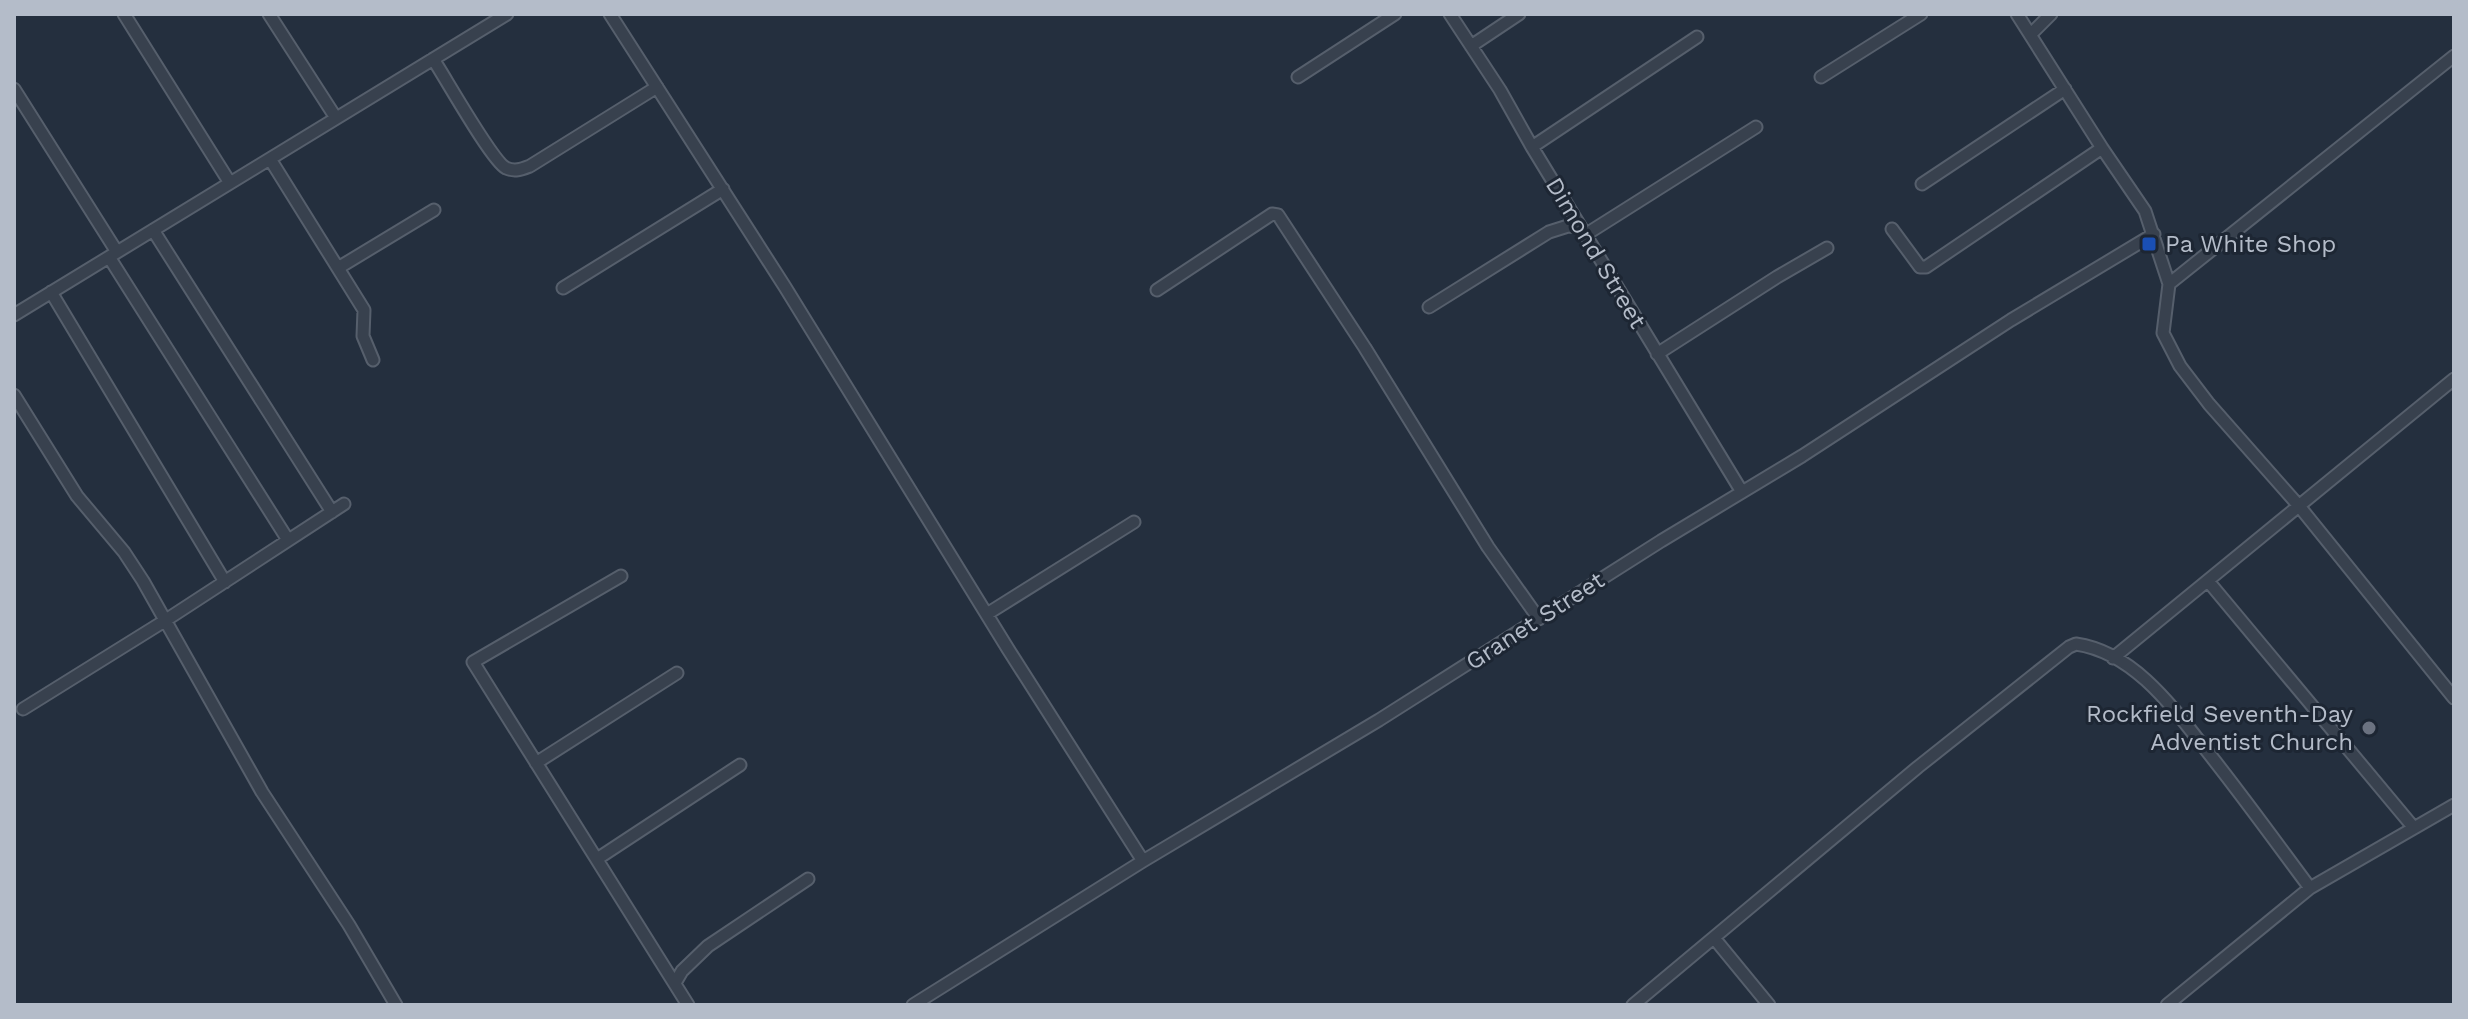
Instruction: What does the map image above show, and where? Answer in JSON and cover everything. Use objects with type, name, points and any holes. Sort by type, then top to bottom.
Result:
[{"type":"street","points":[[124,14],[230,183]]},
{"type":"street","points":[[269,14],[336,118]]},
{"type":"street","points":[[14,315],[507,14]]},
{"type":"street","points":[[610,14],[723,189],[1143,861]]},
{"type":"street","points":[[1298,77],[1395,14]]},
{"type":"street","name":"Dimond Street","points":[[1450,14],[1500,90],[1742,492]]},
{"type":"street","points":[[1471,46],[1519,14]]},
{"type":"street","points":[[1821,77],[1921,14]]},
{"type":"street","points":[[2017,14],[2145,211],[2169,284],[2163,333],[2180,366],[2209,404],[2299,506],[2454,698]]},
{"type":"street","points":[[2031,34],[2051,14]]},
{"type":"street","points":[[1532,147],[1697,37]]},
{"type":"street","points":[[2169,284],[2454,56]]},
{"type":"street","points":[[433,59],[493,155],[509,169],[519,170],[530,166],[657,87]]},
{"type":"street","points":[[14,89],[288,540]]},
{"type":"street","points":[[1922,184],[2065,89]]},
{"type":"street","points":[[1429,307],[1549,232],[1568,226],[1583,231],[1756,127]]},
{"type":"street","points":[[1892,229],[1920,267],[1926,267],[2102,148]]},
{"type":"street","points":[[270,159],[364,310],[363,336],[373,360]]},
{"type":"street","points":[[563,288],[723,189]]},
{"type":"street","points":[[338,268],[434,210]]},
{"type":"street","points":[[1157,290],[1272,214],[1278,215],[1365,348],[1488,547],[1539,619]]},
{"type":"street","points":[[153,230],[332,512]]},
{"type":"street","name":"Granet Street","points":[[913,1005],[1143,861],[1379,720],[1802,456],[2011,320],[2154,234]]},
{"type":"street","points":[[1657,354],[1827,248]]},
{"type":"street","points":[[51,292],[225,582]]},
{"type":"street","points":[[2113,658],[2454,379]]},
{"type":"street","points":[[16,403],[77,496],[124,552],[166,620],[262,792],[349,925],[396,1005]]},
{"type":"street","points":[[23,709],[344,504]]},
{"type":"street","points":[[987,614],[1134,522]]},
{"type":"street","points":[[621,576],[473,662],[688,1005]]},
{"type":"street","points":[[2208,581],[2414,828]]},
{"type":"street","points":[[1633,1005],[1918,767],[2069,647],[2080,644],[2113,658],[2153,687],[2242,796],[2310,888]]},
{"type":"street","points":[[536,763],[677,673]]},
{"type":"street","points":[[597,859],[740,765]]},
{"type":"street","points":[[2167,1005],[2310,888],[2454,805]]},
{"type":"street","points":[[675,983],[682,971],[708,946],[808,879]]},
{"type":"street","points":[[1714,938],[1769,1005]]},
{"type":"place","name":"Pa White Shop","points":[[2149,244]]},
{"type":"place","name":"Rockfield Seventh-Day Adventist Church","points":[[2369,728]]}]
